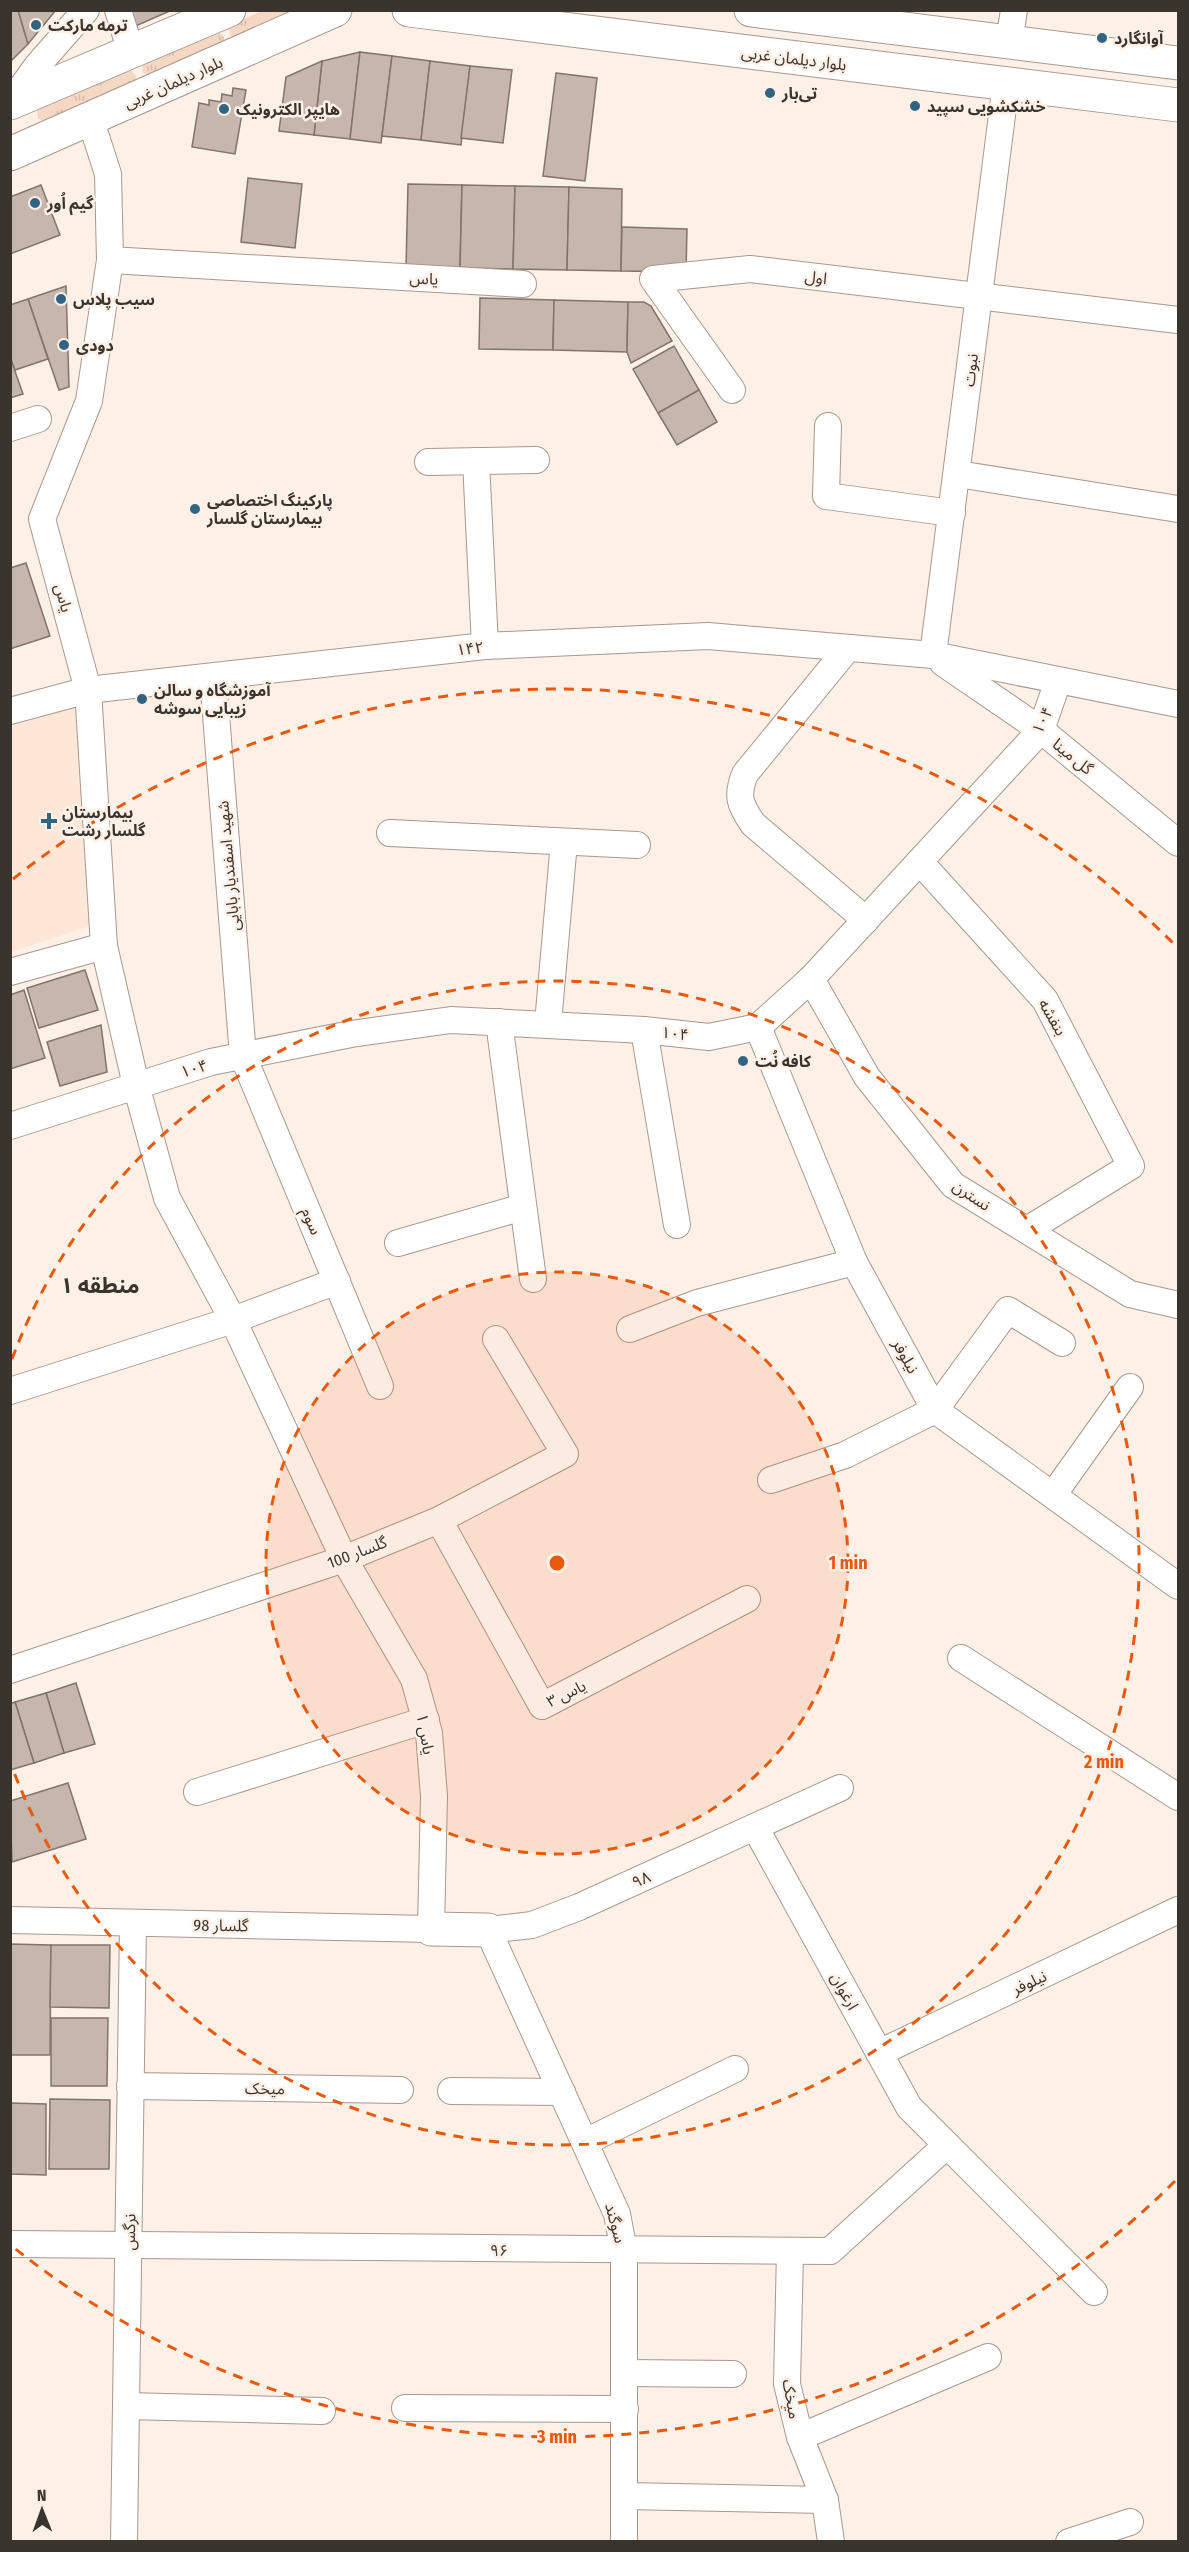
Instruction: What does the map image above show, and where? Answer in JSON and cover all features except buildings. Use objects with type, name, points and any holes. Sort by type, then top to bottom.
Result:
[{"type":"main road","points":[[20,149],[11,102],[229,10]]},
{"type":"main road","name":"بلوار دیلمان غربی","points":[[20,149],[335,10]]},
{"type":"main road","name":"بلوار دیلمان غربی","points":[[409,10],[1179,105]]},
{"type":"main road","points":[[751,10],[1012,26],[1179,63]]},
{"type":"main road","name":"۹۸","points":[[431,1929],[488,1930]]},
{"type":"street","points":[[11,102],[37,66],[86,10]]},
{"type":"street","points":[[118,10],[131,52]]},
{"type":"street","name":"نبوت","points":[[933,655],[958,474],[1006,84]]},
{"type":"street","name":"یاس","points":[[90,118],[108,174],[110,260],[89,401],[42,519],[88,690],[104,946],[136,1085],[167,1198],[233,1320]]},
{"type":"street","name":"یاس","points":[[110,260],[523,284]]},
{"type":"street","name":"اول","points":[[732,390],[653,279],[750,269],[1179,321]]},
{"type":"street","points":[[10,428],[38,419]]},
{"type":"street","points":[[828,426],[826,496],[952,513]]},
{"type":"street","points":[[428,462],[536,460]]},
{"type":"street","points":[[476,461],[485,646]]},
{"type":"street","points":[[958,474],[1179,509]]},
{"type":"street","name":"۱۴۲","points":[[10,711],[88,690],[485,646],[708,636],[933,655],[1179,704]]},
{"type":"street","points":[[848,648],[745,774],[739,790],[742,808],[753,824],[866,920]]},
{"type":"street","name":"گل مینا","points":[[933,655],[1041,730],[1179,843]]},
{"type":"street","name":"شهید اسفندیار بابایی","points":[[213,677],[243,1056]]},
{"type":"street","name":"۱۰۴","points":[[10,1126],[211,1062],[351,1034],[451,1020],[548,1023],[709,1037],[758,1027],[811,979],[1041,730],[1058,681]]},
{"type":"street","points":[[390,833],[637,845]]},
{"type":"street","points":[[548,1023],[564,842]]},
{"type":"street","name":"بنفشه","points":[[921,862],[1045,1000],[1131,1166],[1027,1230]]},
{"type":"street","points":[[10,972],[104,946]]},
{"type":"street","name":"نسترن","points":[[811,979],[867,1077],[953,1185],[1130,1294],[1179,1305]]},
{"type":"street","points":[[499,1022],[533,1278]]},
{"type":"street","name":"نیلوفر","points":[[758,1027],[854,1262],[935,1410],[1179,1586]]},
{"type":"street","points":[[644,1030],[677,1225]]},
{"type":"street","name":"سوم","points":[[243,1056],[380,1386]]},
{"type":"street","points":[[398,1243],[523,1207]]},
{"type":"street","points":[[630,1329],[697,1303],[854,1262]]},
{"type":"street","points":[[10,1391],[233,1320],[337,1281]]},
{"type":"street","points":[[771,1480],[845,1455],[935,1410],[1008,1310],[1062,1343]]},
{"type":"street","name":"یاس ۱","points":[[233,1320],[344,1558],[414,1679],[429,1733],[434,1796],[431,1929]]},
{"type":"street","name":"گلسار 100","points":[[10,1670],[344,1558],[439,1520],[565,1455],[496,1339]]},
{"type":"street","points":[[1053,1495],[1130,1387]]},
{"type":"street","name":"یاس ۳","points":[[439,1520],[542,1706],[747,1599]]},
{"type":"street","points":[[961,1658],[1179,1797]]},
{"type":"street","points":[[197,1792],[426,1720]]},
{"type":"street","name":"۹۸","points":[[488,1930],[532,1925],[579,1907],[840,1788]]},
{"type":"street","name":"ارغوان","points":[[755,1827],[909,2107],[1094,2292]]},
{"type":"street","name":"نیلوفر","points":[[879,2053],[1179,1910]]},
{"type":"street","name":"گلسار 98","points":[[10,1920],[431,1929]]},
{"type":"street","name":"نرگس","points":[[124,2541],[133,1923]]},
{"type":"street","name":"سوگند","points":[[488,1930],[617,2214],[624,2251],[624,2541]]},
{"type":"street","points":[[585,2142],[735,2069]]},
{"type":"street","name":"میخک","points":[[130,2086],[400,2090]]},
{"type":"street","points":[[451,2091],[562,2092]]},
{"type":"street","name":"۹۶","points":[[10,2244],[830,2252],[947,2145]]},
{"type":"street","name":"میخک","points":[[790,2251],[787,2384],[800,2437],[825,2500],[831,2541]]},
{"type":"street","points":[[800,2437],[988,2356]]},
{"type":"street","points":[[625,2373],[733,2374]]},
{"type":"street","points":[[126,2406],[322,2411]]},
{"type":"street","points":[[405,2408],[625,2409]]},
{"type":"street","points":[[625,2496],[825,2500]]},
{"type":"street","points":[[1069,2541],[1130,2522]]},
{"type":"shaded area","name":"بیمارستان گلسار رشت","points":[[79,695],[93,925],[11,952],[11,716]]},
{"type":"green space","points":[[262,11],[298,11],[233,37],[230,35],[229,27],[232,24]]},
{"type":"green space","points":[[218,31],[224,37],[223,42],[152,75],[143,73],[142,64]]},
{"type":"green space","points":[[130,70],[136,76],[135,81],[46,121],[38,119],[37,111],[40,107]]},
{"type":"place","name":"ترمه مارکت","points":[[36,25]]},
{"type":"place","name":"آوانگارد","points":[[1102,38]]},
{"type":"place","name":"تی‌بار","points":[[770,93]]},
{"type":"place","name":"خشکشویی سپید","points":[[915,106]]},
{"type":"place","name":"هایپر الکترونیک","points":[[224,109]]},
{"type":"place","name":"گیم اُور","points":[[35,203]]},
{"type":"place","name":"سیب پلاس","points":[[61,299]]},
{"type":"place","name":"دودی","points":[[64,345]]},
{"type":"place","name":"پارکینگ اختصاصی بیمارستان گلسار","points":[[195,509]]},
{"type":"place","name":"آموزشگاه و سالن زیبایی سوشه","points":[[142,699]]},
{"type":"place","name":"بیمارستان گلسار رشت","points":[[49,821]]},
{"type":"place","name":"کافه نُت","points":[[743,1061]]},
{"type":"district","name":"منطقه ۱","points":[[100,1285]]}]
